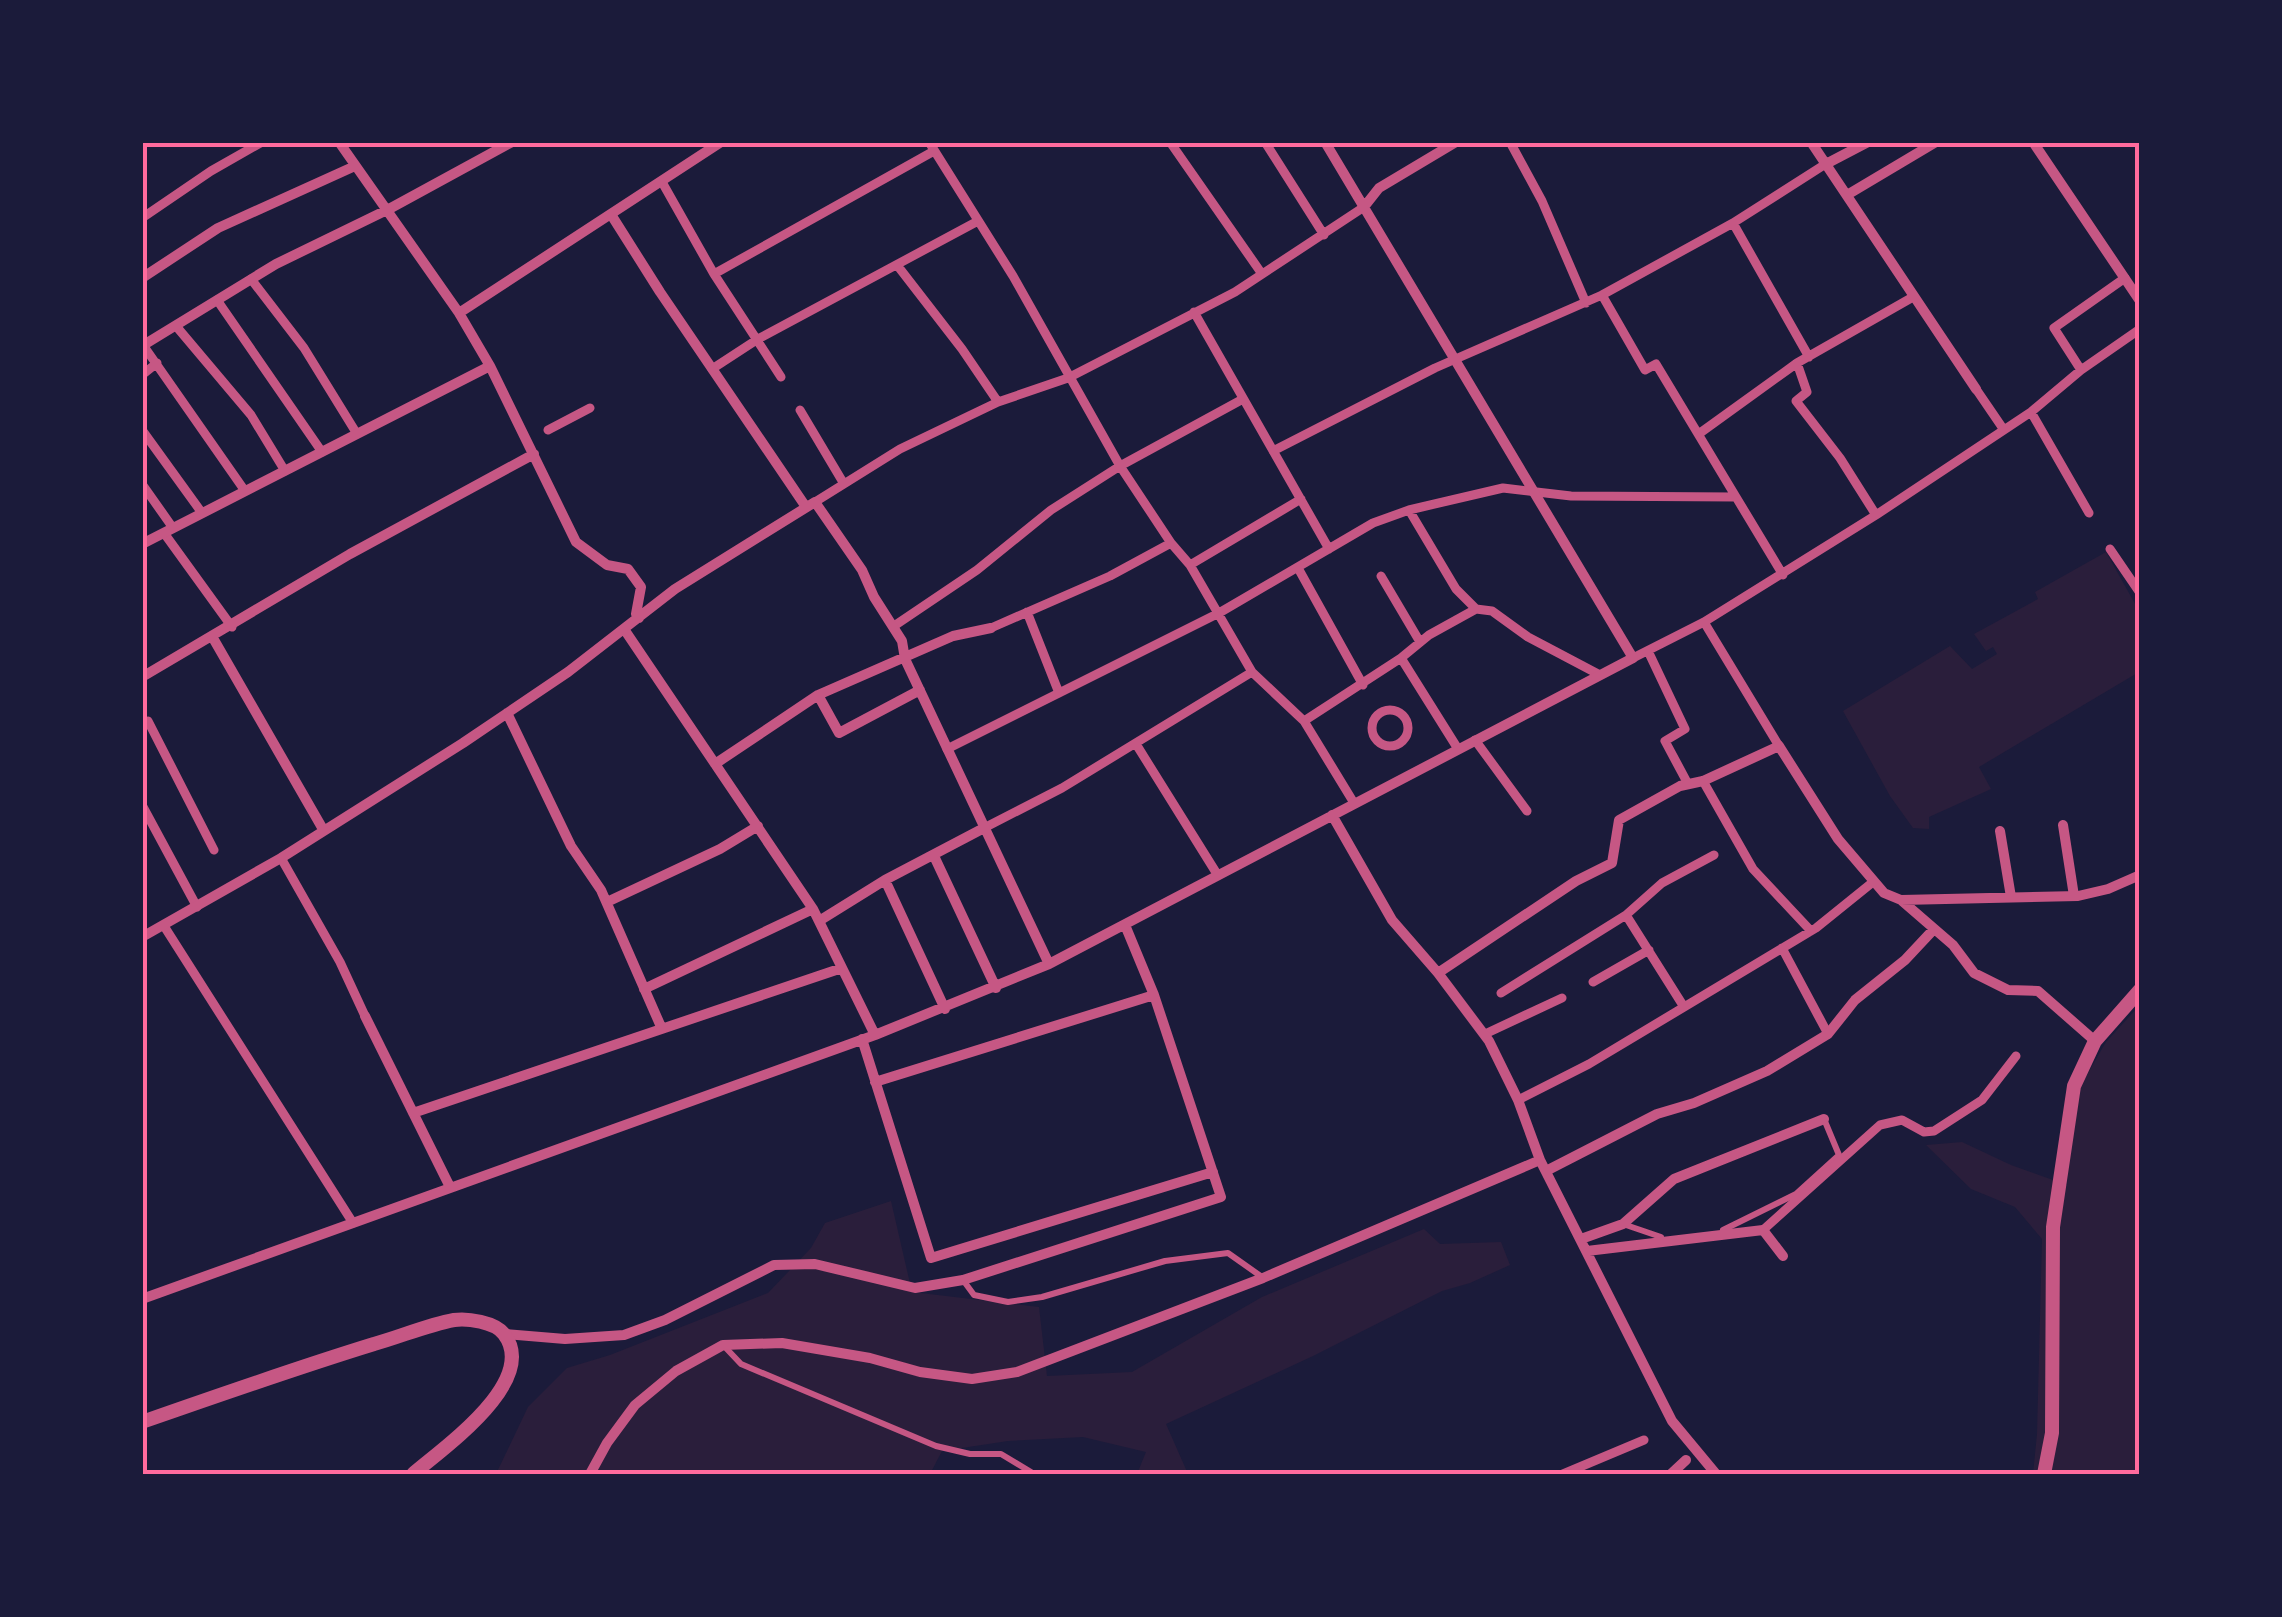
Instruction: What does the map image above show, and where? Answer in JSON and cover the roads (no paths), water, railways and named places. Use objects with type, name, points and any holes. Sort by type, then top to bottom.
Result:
[{"type":"street","points":[[142,218],[262,142]]},
{"type":"street","points":[[340,142],[459,313],[530,440],[576,542],[607,565],[628,569],[641,588],[638,618]]},
{"type":"street","points":[[245,491],[143,346],[276,264],[389,209],[512,142]]},
{"type":"street","points":[[459,313],[721,142]]},
{"type":"street","points":[[1170,142],[1262,274]]},
{"type":"street","points":[[1265,142],[1324,236]]},
{"type":"street","points":[[1325,142],[1632,658]]},
{"type":"street","points":[[142,937],[196,907],[230,882],[281,858],[324,831],[507,713],[624,630],[675,588],[900,449],[998,402],[1068,378],[1194,312],[1324,236],[1364,206],[1379,188],[1456,142]]},
{"type":"street","points":[[1510,142],[1542,201],[1586,303]]},
{"type":"street","points":[[1811,142],[2004,430]]},
{"type":"street","points":[[1273,451],[1456,359],[1602,295],[1868,142]]},
{"type":"street","points":[[1847,195],[1936,142]]},
{"type":"street","points":[[2033,142],[2140,301]]},
{"type":"street","points":[[714,274],[931,147],[1012,276],[1120,466],[1190,565],[1252,672],[1304,720],[1354,803]]},
{"type":"street","points":[[142,278],[218,228],[355,166]]},
{"type":"street","points":[[662,182],[714,274],[781,377]]},
{"type":"street","points":[[612,216],[712,369],[862,570],[894,626],[905,658],[1049,964]]},
{"type":"street","points":[[712,369],[758,339],[978,221]]},
{"type":"street","points":[[1733,222],[1809,357]]},
{"type":"street","points":[[897,265],[998,402]]},
{"type":"street","points":[[2081,370],[2054,328],[2125,278]]},
{"type":"street","points":[[251,280],[304,348],[357,434]]},
{"type":"street","points":[[1602,295],[1645,370],[1656,364],[1783,574]]},
{"type":"street","points":[[1700,434],[1797,363],[1913,296]]},
{"type":"street","points":[[217,300],[322,452]]},
{"type":"street","points":[[1194,312],[1329,550]]},
{"type":"street","points":[[176,326],[251,415],[285,471]]},
{"type":"street","points":[[142,1300],[945,1009],[1049,964],[1704,622],[2031,412],[2081,370],[2140,329]]},
{"type":"street","points":[[142,375],[157,363]]},
{"type":"street","points":[[1797,363],[1807,392],[1796,401],[1840,458],[1876,515]]},
{"type":"street","points":[[142,544],[490,366]]},
{"type":"street","points":[[894,626],[978,570],[1051,510],[1120,466],[1243,399]]},
{"type":"street","points":[[548,430],[590,408]]},
{"type":"street","points":[[800,410],[844,484]]},
{"type":"street","points":[[2031,412],[2089,513]]},
{"type":"street","points":[[142,430],[202,513]]},
{"type":"street","points":[[142,677],[350,554],[534,454]]},
{"type":"street","points":[[142,484],[232,627]]},
{"type":"street","points":[[947,748],[1219,613],[1357,536],[1373,523],[1409,510],[1503,488],[1571,496],[1736,497]]},
{"type":"street","points":[[1190,565],[1301,499]]},
{"type":"street","points":[[1409,510],[1456,589],[1476,609]]},
{"type":"street","points":[[715,764],[818,695],[953,636],[991,628],[1110,576],[1171,543]]},
{"type":"street","points":[[2110,550],[2140,593]]},
{"type":"street","points":[[1294,571],[1363,685]]},
{"type":"street","points":[[1381,576],[1420,642]]},
{"type":"street","points":[[1304,720],[1476,609],[1492,611],[1528,637],[1600,675]]},
{"type":"street","points":[[1027,612],[1059,693]]},
{"type":"street","points":[[1704,622],[1838,839],[1873,882],[1884,893],[1902,900],[1953,945],[1974,972],[2008,990],[2038,991],[2094,1041]]},
{"type":"street","points":[[624,630],[813,909],[874,1035]]},
{"type":"street","points":[[212,638],[324,831]]},
{"type":"street","points":[[1647,651],[1685,729],[1666,740],[1688,784]]},
{"type":"street","points":[[1401,658],[1458,749]]},
{"type":"street","points":[[820,921],[886,880],[1062,788],[1252,672]]},
{"type":"street","points":[[818,695],[839,734],[922,695]]},
{"type":"street","points":[[1380,707],[1396,711],[1406,720],[1407,733],[1399,743],[1385,745],[1369,739],[1380,707]]},
{"type":"street","points":[[507,713],[571,846],[607,902],[662,1029]]},
{"type":"street","points":[[1406,720],[1417,714]]},
{"type":"street","points":[[148,721],[214,850]]},
{"type":"street","points":[[1475,740],[1526,811]]},
{"type":"street","points":[[1399,743],[1406,756]]},
{"type":"street","points":[[1136,744],[1218,874]]},
{"type":"street","points":[[1438,973],[1576,880],[1612,863],[1619,820],[1688,784],[1703,781],[1779,746]]},
{"type":"street","points":[[1703,781],[1752,869],[1811,931]]},
{"type":"street","points":[[142,805],[196,907]]},
{"type":"street","points":[[1332,815],[1392,920],[1472,1011],[1518,1100],[1544,1166],[1672,1421],[1716,1474]]},
{"type":"street","points":[[2063,825],[2074,896]]},
{"type":"street","points":[[607,902],[720,849],[758,826]]},
{"type":"street","points":[[2000,831],[2010,897]]},
{"type":"street","points":[[1501,993],[1626,915],[1662,883],[1714,855]]},
{"type":"street","points":[[934,856],[996,988]]},
{"type":"street","points":[[281,858],[340,962],[450,1187]]},
{"type":"street","points":[[1902,900],[2074,896],[2108,889],[2140,874]]},
{"type":"street","points":[[886,880],[945,1009]]},
{"type":"street","points":[[1518,1100],[1590,1064],[1811,931],[1873,882]]},
{"type":"street","points":[[644,989],[813,909]]},
{"type":"street","points":[[1626,915],[1684,1006]]},
{"type":"street","points":[[142,1422],[297,1368],[458,1319],[490,1325],[504,1334],[565,1339],[624,1335],[665,1320],[774,1265],[815,1264],[915,1288],[963,1280],[1221,1197],[1154,995],[1126,924]]},
{"type":"street","points":[[164,926],[353,1223]]},
{"type":"street","points":[[590,1474],[635,1404],[676,1371],[723,1346],[782,1343],[972,1379],[1017,1372],[1544,1166],[1657,1114],[1694,1103],[1767,1070],[1828,1034],[1855,1000],[1906,960],[1934,929]]},
{"type":"street","points":[[1782,948],[1828,1034]]},
{"type":"street","points":[[1593,982],[1650,950]]},
{"type":"street","points":[[413,1113],[842,968]]},
{"type":"street","points":[[2044,1474],[2052,1433],[2053,1227],[2074,1086],[2094,1041],[2140,990]]},
{"type":"street","points":[[875,1082],[1154,995]]},
{"type":"street","points":[[1485,1034],[1562,998]]},
{"type":"street","points":[[862,1039],[931,1258],[1212,1172]]},
{"type":"street","points":[[1587,1251],[1763,1230],[1880,1125],[1902,1120],[1924,1132],[1934,1131],[1982,1100],[2016,1056]]},
{"type":"street","points":[[1581,1239],[1623,1224],[1674,1179],[1824,1119]]},
{"type":"street","points":[[1763,1230],[1783,1256]]},
{"type":"street","points":[[413,1474],[484,1412],[504,1387],[512,1362],[504,1334]]},
{"type":"street","points":[[1563,1474],[1576,1472],[1644,1440]]},
{"type":"street","points":[[1671,1474],[1686,1460]]},
{"type":"lane","points":[[1623,1224],[1656,1238],[1727,1230],[1796,1194],[1839,1155],[1824,1119]]},
{"type":"lane","points":[[963,1280],[974,1295],[1008,1302],[1042,1297],[1165,1260],[1228,1253],[1263,1278]]},
{"type":"lane","points":[[723,1346],[742,1364],[936,1446],[970,1454],[1001,1454],[1030,1472]]}]
